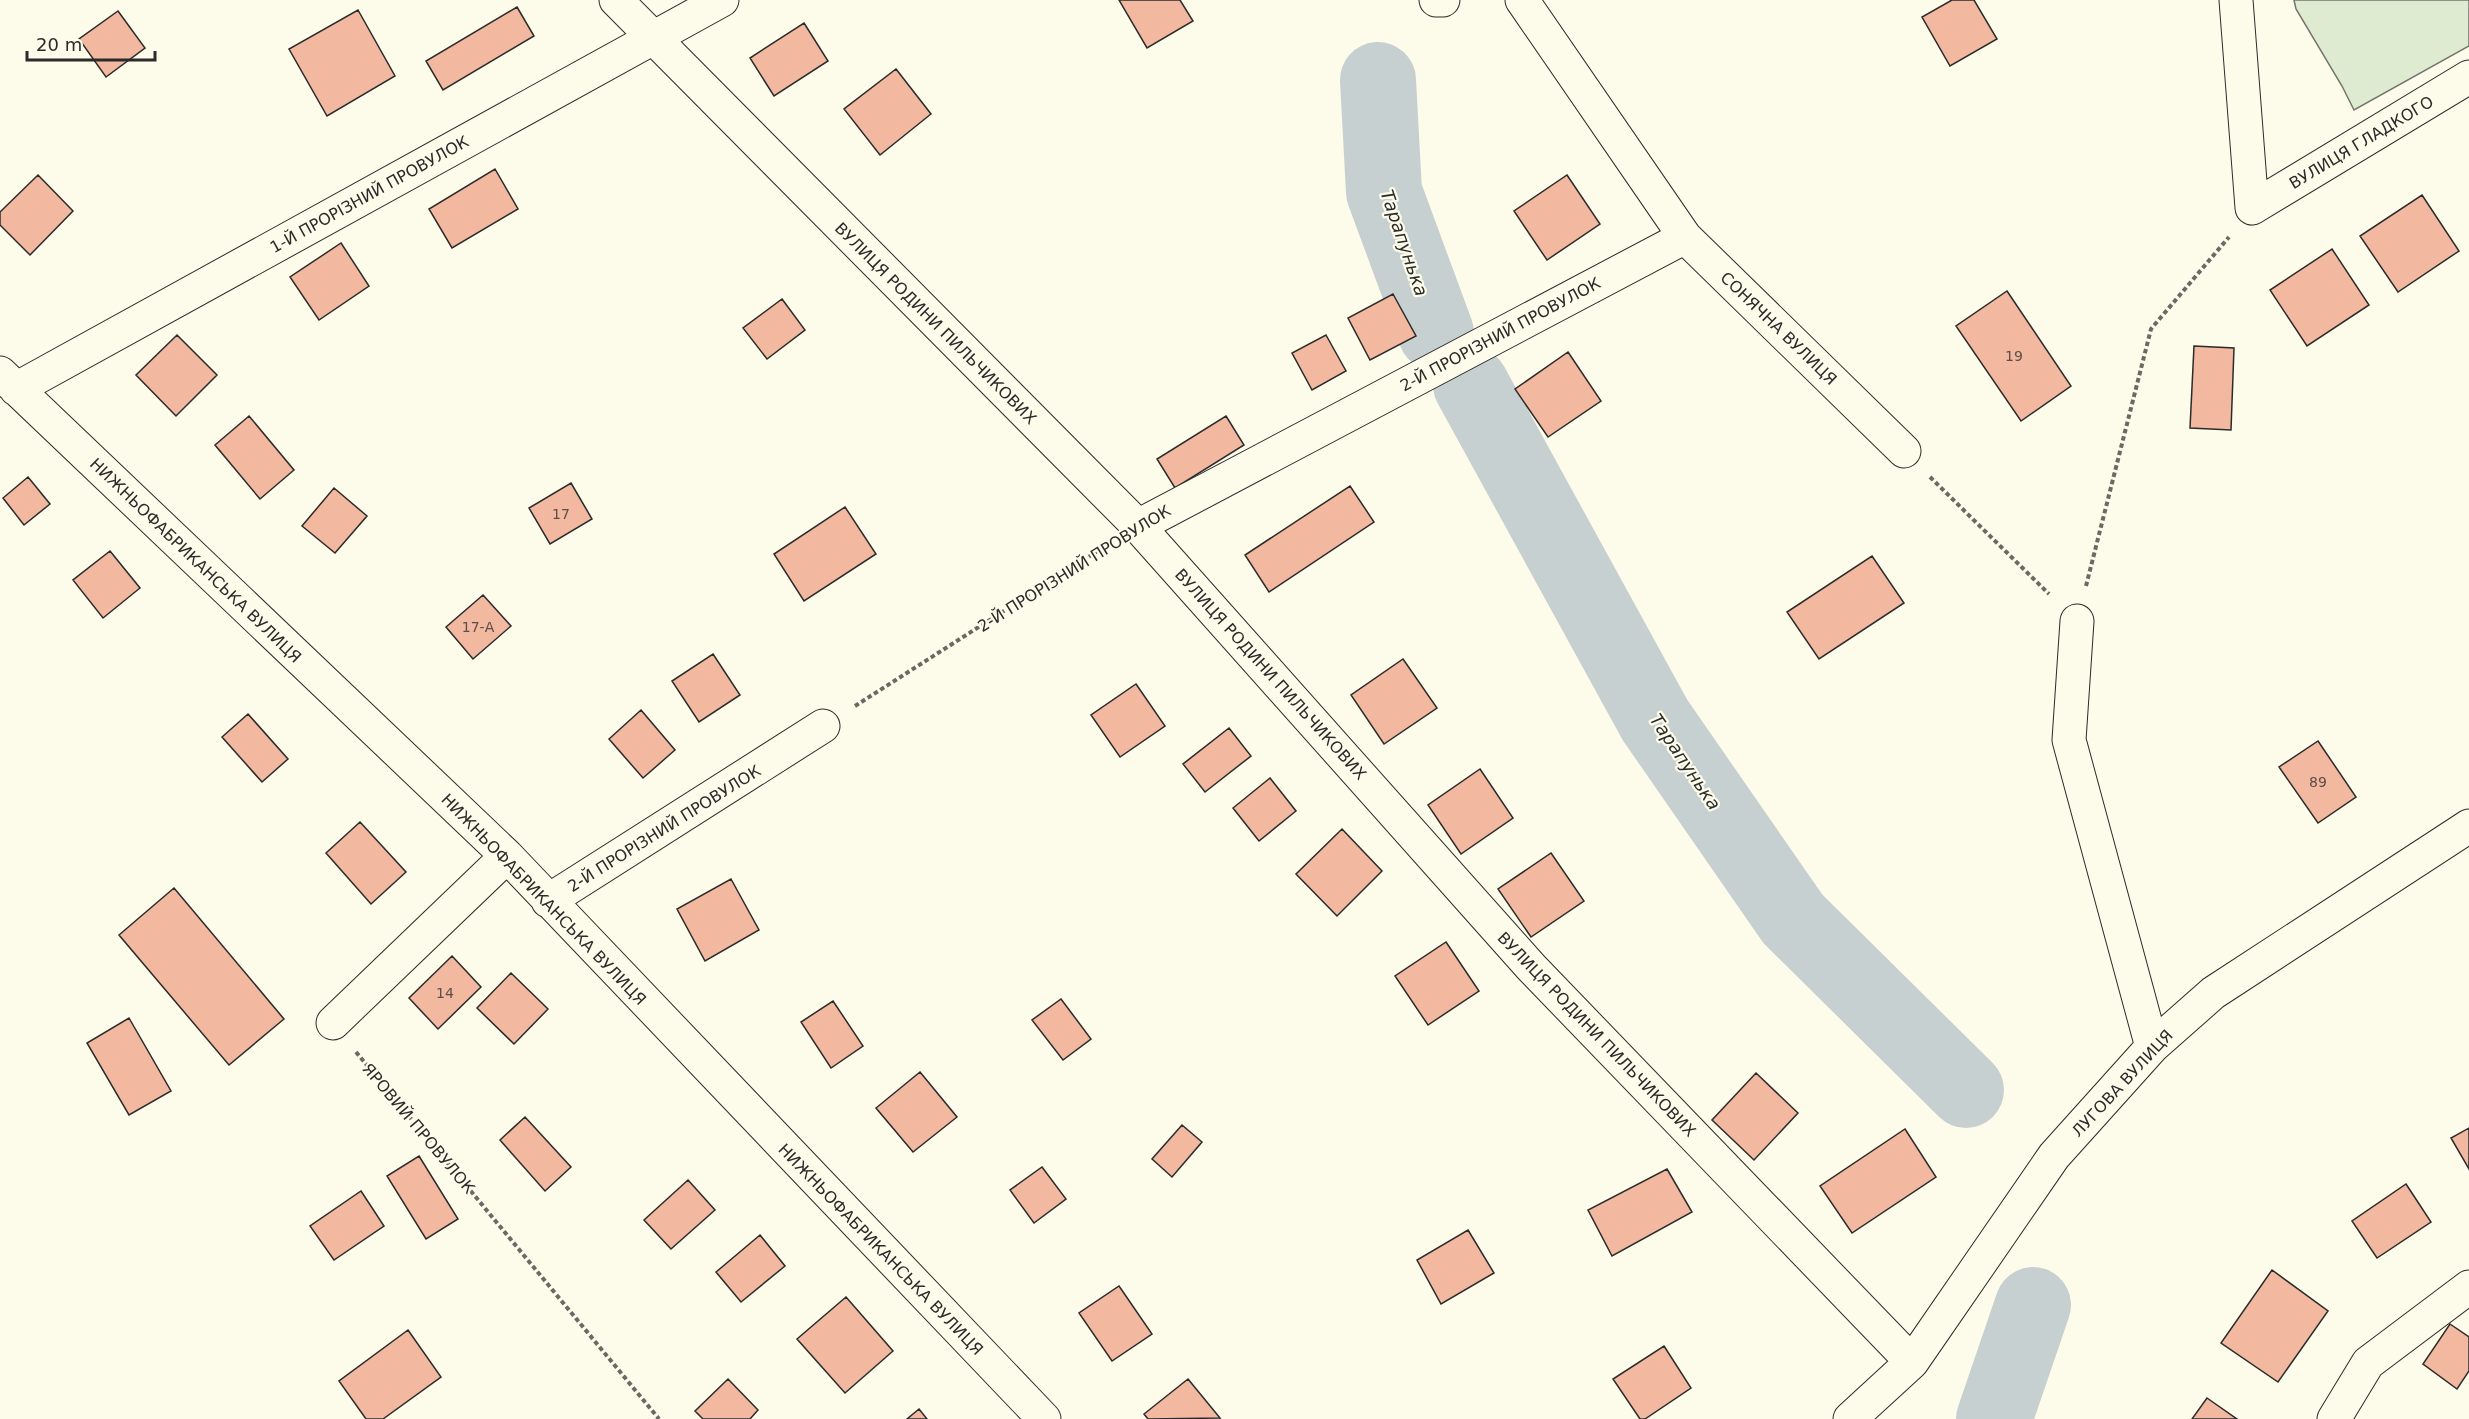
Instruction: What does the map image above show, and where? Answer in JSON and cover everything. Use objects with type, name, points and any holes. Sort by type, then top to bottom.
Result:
[{"type":"street","name":"ВУЛИЦЯ РОДИНИ ПИЛЬЧИКОВИХ","points":[[616,0],[1138,525],[1532,967],[1912,1362]]},
{"type":"street","name":"1-Й ПРОРІЗНИЙ ПРОВУЛОК","points":[[8,381],[653,39],[722,0]]},
{"type":"street","points":[[1436,0],[1443,0]]},
{"type":"street","name":"СОНЯЧНА ВУЛИЦЯ","points":[[1522,0],[1685,237],[1904,451]]},
{"type":"street","points":[[2236,0],[2252,208]]},
{"type":"street","name":"ВУЛИЦЯ ГЛАДКОГО","points":[[2252,208],[2469,76]]},
{"type":"street","name":"2-Й ПРОРІЗНИЙ ПРОВУЛОК","points":[[1138,525],[1685,237]]},
{"type":"street","name":"НИЖНЬОФАБРИКАНСЬКА ВУЛИЦЯ","points":[[8,381],[507,856],[1044,1419]]},
{"type":"street","points":[[2077,621],[2068,740],[2152,1047]]},
{"type":"street","name":"2-Й ПРОРІЗНИЙ ПРОВУЛОК","points":[[548,901],[823,726]]},
{"type":"street","name":"ЛУГОВА ВУЛИЦЯ","points":[[1850,1419],[1912,1362],[2054,1156],[2152,1047],[2213,993],[2469,826]]},
{"type":"street","points":[[333,1023],[507,856]]},
{"type":"street","points":[[2334,1419],[2368,1363],[2469,1287]]},
{"type":"path","points":[[2077,621],[2151,329],[2252,208]]},
{"type":"path","points":[[1904,451],[2077,621]]},
{"type":"path","name":"2-Й ПРОРІЗНИЙ ПРОВУЛОК","points":[[823,726],[1138,525]]},
{"type":"path","name":"ЯРОВИЙ ПРОВУЛОК","points":[[333,1023],[659,1419]]},
{"type":"green space","points":[[2294,0],[2469,0],[2469,46],[2354,110],[2296,9]]},
{"type":"building","points":[[1119,0],[1180,0],[1193,21],[1147,48]]},
{"type":"building","points":[[1952,0],[1974,0],[1997,39],[1950,66],[1922,17]]},
{"type":"building","points":[[517,7],[534,36],[443,90],[426,61]]},
{"type":"building","points":[[358,10],[395,76],[327,116],[289,49]]},
{"type":"building","points":[[118,11],[145,48],[106,77],[79,39]]},
{"type":"building","points":[[804,23],[828,61],[774,96],[750,58]]},
{"type":"building","points":[[896,69],[931,114],[880,155],[844,109]]},
{"type":"building","points":[[495,169],[518,209],[452,248],[429,209]]},
{"type":"building","points":[[38,175],[73,211],[30,255],[0,225],[0,212]]},
{"type":"building","points":[[1567,175],[1600,224],[1547,260],[1514,211]]},
{"type":"building","points":[[2422,195],[2459,251],[2398,292],[2360,236]]},
{"type":"building","points":[[341,243],[369,286],[319,320],[290,277]]},
{"type":"building","points":[[2332,249],[2369,305],[2307,346],[2270,290]]},
{"type":"building","points":[[2007,291],[2071,386],[2021,421],[1956,326]]},
{"type":"building","points":[[1393,294],[1416,336],[1370,360],[1348,318]]},
{"type":"building","points":[[782,299],[805,330],[767,359],[743,328]]},
{"type":"building","points":[[177,335],[217,375],[176,416],[136,375]]},
{"type":"building","points":[[1326,335],[1346,371],[1312,390],[1292,353]]},
{"type":"building","points":[[2194,346],[2234,348],[2231,430],[2190,428]]},
{"type":"building","points":[[1568,352],[1601,401],[1548,437],[1515,389]]},
{"type":"building","points":[[249,416],[294,470],[260,499],[215,445]]},
{"type":"building","points":[[1226,416],[1244,445],[1175,488],[1157,459]]},
{"type":"building","points":[[28,477],[50,504],[24,525],[3,498]]},
{"type":"building","points":[[571,483],[592,519],[550,544],[529,508]]},
{"type":"building","points":[[1350,486],[1374,522],[1269,592],[1245,555]]},
{"type":"building","points":[[334,488],[367,516],[335,553],[302,526]]},
{"type":"building","points":[[845,507],[876,554],[804,601],[774,554]]},
{"type":"building","points":[[110,551],[140,588],[103,618],[73,580]]},
{"type":"building","points":[[1872,556],[1904,603],[1819,659],[1787,612]]},
{"type":"building","points":[[483,595],[511,626],[473,659],[446,627]]},
{"type":"building","points":[[713,654],[740,695],[699,722],[672,681]]},
{"type":"building","points":[[1403,659],[1437,708],[1384,744],[1351,695]]},
{"type":"building","points":[[1136,684],[1165,726],[1120,757],[1091,715]]},
{"type":"building","points":[[641,710],[675,750],[643,778],[609,739]]},
{"type":"building","points":[[248,714],[288,759],[262,782],[222,737]]},
{"type":"building","points":[[1229,728],[1251,756],[1205,792],[1183,764]]},
{"type":"building","points":[[2318,741],[2356,797],[2318,823],[2279,767]]},
{"type":"building","points":[[1480,769],[1513,818],[1461,854],[1428,805]]},
{"type":"building","points":[[1270,778],[1296,811],[1259,841],[1233,808]]},
{"type":"building","points":[[360,822],[406,872],[371,904],[326,853]]},
{"type":"building","points":[[1342,829],[1382,871],[1337,916],[1296,874]]},
{"type":"building","points":[[1551,853],[1584,901],[1531,937],[1498,889]]},
{"type":"building","points":[[731,879],[759,930],[705,961],[677,909]]},
{"type":"building","points":[[174,888],[284,1019],[229,1065],[119,935]]},
{"type":"building","points":[[1446,942],[1479,991],[1428,1025],[1395,976]]},
{"type":"building","points":[[452,956],[481,987],[438,1029],[409,998]]},
{"type":"building","points":[[511,973],[548,1009],[514,1044],[477,1008]]},
{"type":"building","points":[[1061,999],[1091,1039],[1063,1060],[1032,1020]]},
{"type":"building","points":[[833,1001],[863,1046],[831,1068],[801,1022]]},
{"type":"building","points":[[129,1018],[171,1091],[129,1115],[87,1043]]},
{"type":"building","points":[[920,1072],[957,1117],[913,1152],[876,1108]]},
{"type":"building","points":[[1756,1073],[1798,1113],[1754,1160],[1712,1120]]},
{"type":"building","points":[[525,1117],[571,1167],[545,1191],[500,1140]]},
{"type":"building","points":[[1182,1125],[1202,1142],[1172,1177],[1152,1159]]},
{"type":"building","points":[[2469,1128],[2469,1169],[2451,1138]]},
{"type":"building","points":[[1905,1129],[1936,1177],[1852,1233],[1820,1186]]},
{"type":"building","points":[[419,1156],[458,1219],[426,1239],[387,1176]]},
{"type":"building","points":[[1042,1167],[1066,1199],[1034,1223],[1010,1190]]},
{"type":"building","points":[[1667,1169],[1692,1212],[1612,1256],[1588,1210]]},
{"type":"building","points":[[688,1180],[715,1210],[671,1249],[644,1220]]},
{"type":"building","points":[[2406,1184],[2431,1222],[2377,1258],[2352,1221]]},
{"type":"building","points":[[361,1191],[384,1226],[334,1260],[310,1226]]},
{"type":"building","points":[[1468,1230],[1494,1273],[1441,1304],[1417,1260]]},
{"type":"building","points":[[760,1235],[785,1266],[741,1302],[716,1272]]},
{"type":"building","points":[[2272,1270],[2328,1311],[2278,1382],[2221,1343]]},
{"type":"building","points":[[1119,1286],[1152,1334],[1112,1361],[1079,1313]]},
{"type":"building","points":[[846,1297],[893,1351],[845,1393],[797,1339]]},
{"type":"building","points":[[2450,1324],[2469,1337],[2469,1371],[2457,1389],[2423,1364]]},
{"type":"building","points":[[408,1330],[441,1377],[383,1419],[366,1419],[339,1381]]},
{"type":"building","points":[[1664,1346],[1691,1388],[1645,1419],[1640,1419],[1613,1379]]},
{"type":"building","points":[[728,1379],[758,1410],[750,1419],[703,1419],[695,1411]]},
{"type":"building","points":[[1188,1379],[1220,1418],[1148,1419],[1144,1414]]},
{"type":"building","points":[[2207,1398],[2237,1419],[2192,1419]]},
{"type":"building","points":[[919,1409],[927,1419],[907,1419]]},
{"type":"waterway","name":"Тарапунька","points":[[1378,80],[1384,192],[1436,333]]},
{"type":"waterway","name":"Тарапунька","points":[[1471,385],[1655,720],[1793,919],[1966,1090]]},
{"type":"waterway","name":"Тарапунька","points":[[1994,1419],[2033,1305]]}]
